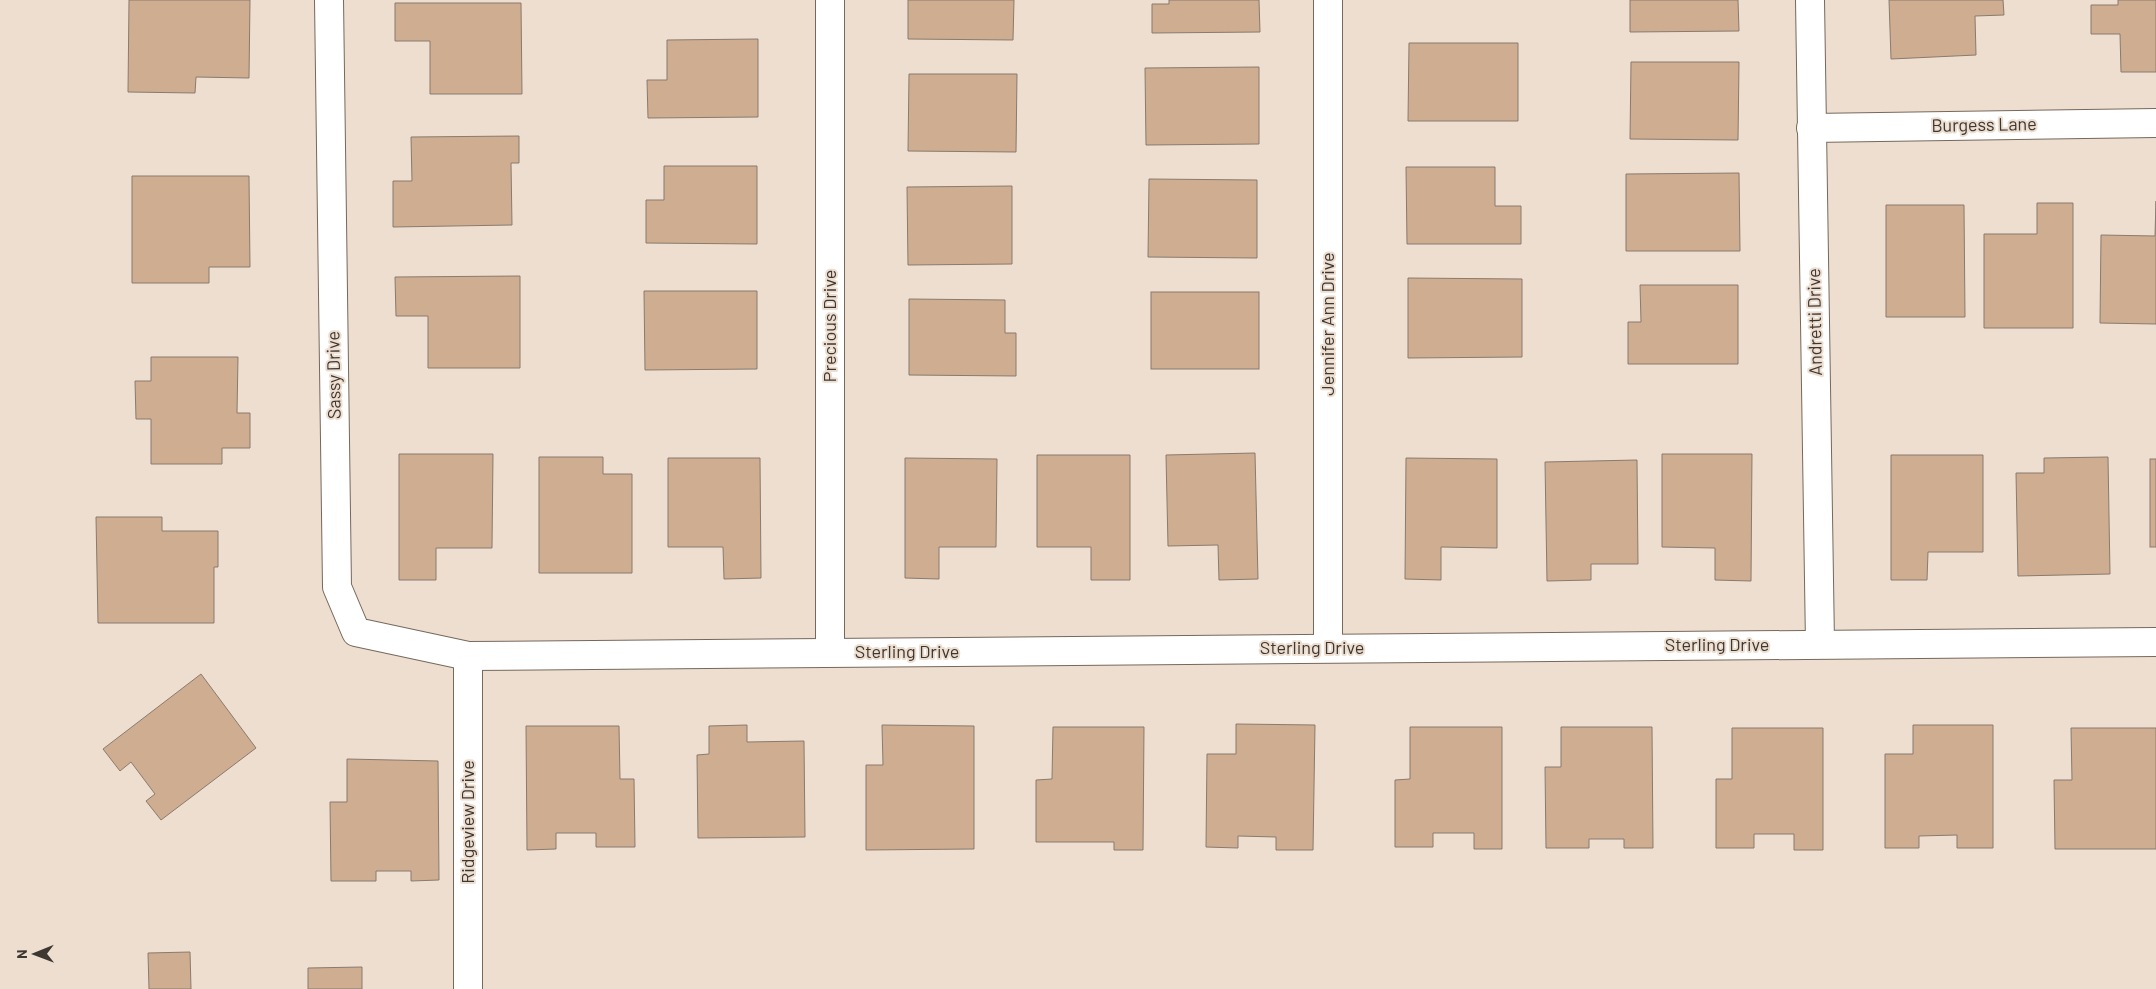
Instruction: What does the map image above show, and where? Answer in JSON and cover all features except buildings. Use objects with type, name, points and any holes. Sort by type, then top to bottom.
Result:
[{"type":"street","name":"Sassy Drive","points":[[328,0],[337,587],[356,632],[468,656]]},
{"type":"street","name":"Precious Drive","points":[[830,0],[830,652]]},
{"type":"street","name":"Jennifer Ann Drive","points":[[1328,0],[1328,648]]},
{"type":"street","name":"Andretti Drive","points":[[1810,0],[1820,644]]},
{"type":"street","name":"Burgess Lane","points":[[1811,128],[2156,123]]},
{"type":"street","name":"Sterling Drive","points":[[468,656],[2156,642]]},
{"type":"street","name":"Ridgeview Drive","points":[[468,656],[468,989]]}]
